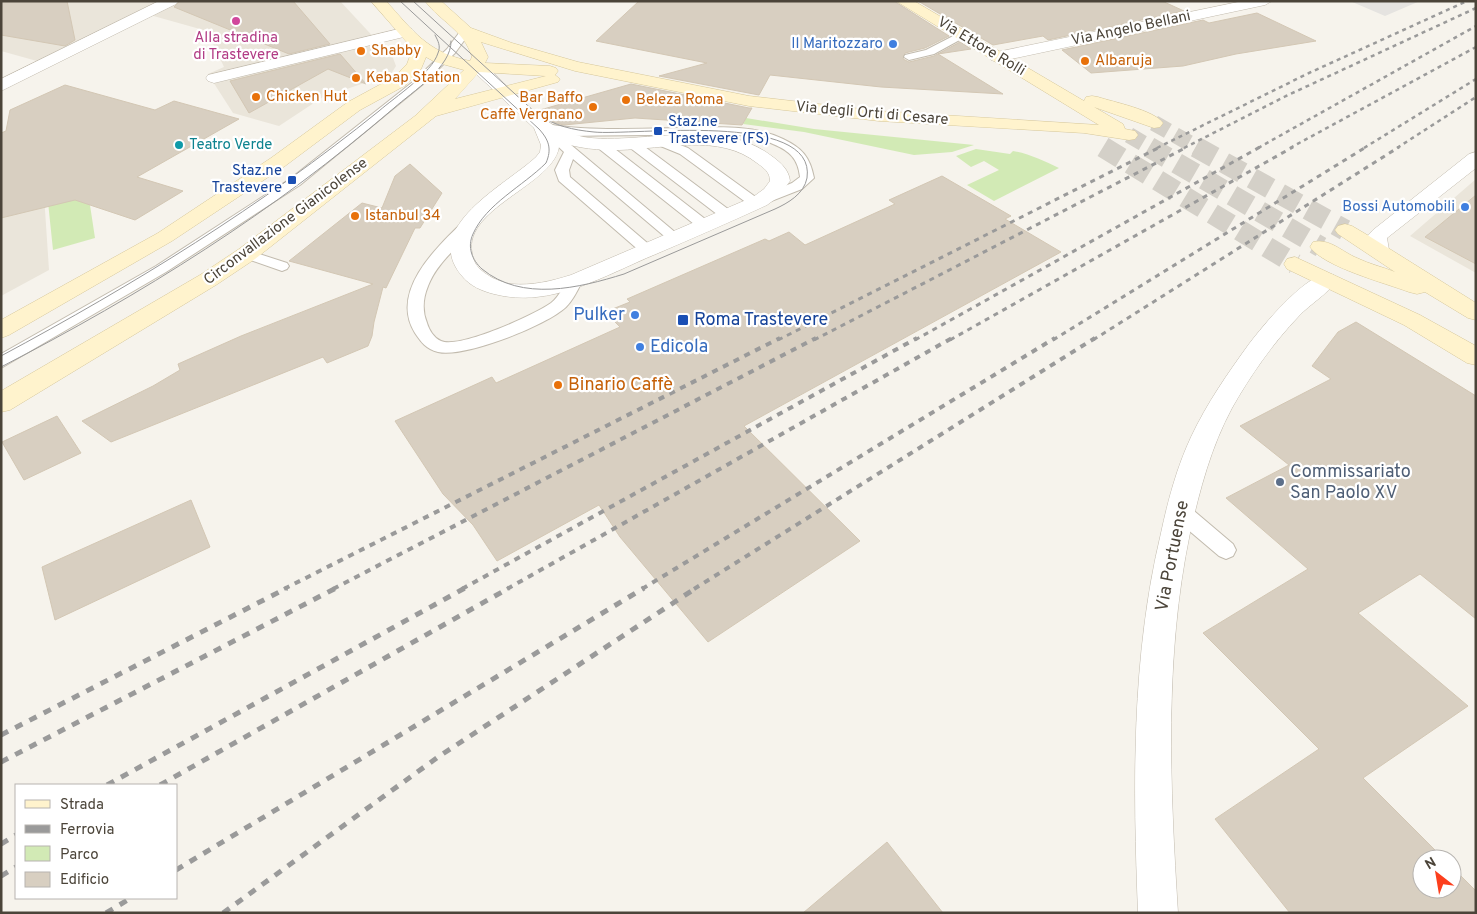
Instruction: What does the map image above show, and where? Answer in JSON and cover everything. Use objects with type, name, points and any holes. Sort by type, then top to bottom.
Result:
[{"type":"main road","points":[[378,1],[412,38],[430,53],[448,54],[477,66],[480,54],[466,31],[432,1]]},
{"type":"main road","name":"Via Ettore Rolli","points":[[903,1],[1129,135]]},
{"type":"main road","name":"Via degli Orti di Cesare","points":[[466,31],[531,54],[616,76],[710,94],[797,107],[897,117],[1084,128],[1129,135]]},
{"type":"main road","name":"Circonvallazione Gianicolense","points":[[1,330],[165,237],[278,162],[354,106],[400,81],[412,71],[418,56],[412,38]]},
{"type":"main road","name":"Circonvallazione Gianicolense","points":[[388,88],[477,66]]},
{"type":"main road","name":"Circonvallazione Gianicolense","points":[[1,403],[157,313],[246,254],[421,120],[477,66]]},
{"type":"main road","name":"Via degli Orti di Cesare","points":[[477,66],[616,76]]},
{"type":"main road","name":"Via degli Orti di Cesare","points":[[421,120],[455,104],[504,90],[562,78],[616,76]]},
{"type":"main road","points":[[1024,125],[1039,121],[1049,114],[1056,103],[1058,94],[1116,108],[1154,124]]},
{"type":"main road","name":"Via Ettore Rolli","points":[[1024,125],[1060,133],[1103,147],[1084,128],[1058,94]]},
{"type":"main road","points":[[1345,230],[1378,250],[1442,295],[1476,313]]},
{"type":"main road","points":[[1321,246],[1338,272],[1412,320],[1476,357]]},
{"type":"main road","points":[[1295,264],[1442,295]]},
{"type":"street","points":[[2,85],[171,1]]},
{"type":"street","points":[[1190,1],[1214,12]]},
{"type":"street","name":"Via Angelo Bellani","points":[[997,57],[1264,1]]},
{"type":"street","points":[[214,78],[412,38]]},
{"type":"street","points":[[477,66],[544,127],[568,139],[597,145]]},
{"type":"street","points":[[542,160],[569,150],[597,145],[703,140],[744,147],[763,157],[778,173],[780,182],[772,193],[756,203],[574,281],[552,288],[530,291],[508,290],[488,284],[472,273],[462,257],[460,244],[470,222],[549,152],[550,139],[544,127]]},
{"type":"street","points":[[1378,250],[1376,239],[1380,234],[1476,158]]},
{"type":"street","name":"Via Portuense","points":[[1158,913],[1154,806],[1155,683],[1165,580],[1180,511],[1204,441],[1216,414],[1231,389],[1281,320],[1295,304],[1338,272]]},
{"type":"lane","points":[[448,54],[466,31]]},
{"type":"lane","points":[[909,57],[930,52],[960,35]]},
{"type":"lane","name":"Circonvallazione Gianicolense","points":[[1,362],[120,295],[255,210],[328,157],[424,78],[448,54]]},
{"type":"lane","points":[[544,127],[675,238]]},
{"type":"lane","points":[[544,127],[571,132],[739,132],[772,138],[788,146],[800,156],[805,164],[807,178],[796,186],[756,203],[684,151],[662,142]]},
{"type":"lane","points":[[633,144],[727,215]]},
{"type":"lane","points":[[597,145],[704,226]]},
{"type":"lane","points":[[569,150],[562,170],[564,178],[647,250]]},
{"type":"lane","points":[[470,222],[443,249],[432,264],[416,299],[418,325],[434,345],[442,348],[453,348],[477,343],[544,314],[562,302],[574,281]]},
{"type":"lane","points":[[246,254],[282,266]]},
{"type":"lane","points":[[1180,511],[1226,550]]},
{"type":"shaded area","points":[[1,1],[162,1],[37,61],[1,51]]},
{"type":"shaded area","points":[[185,1],[340,1],[393,58],[396,66],[391,74],[323,97],[279,126],[233,113],[208,74],[224,67],[207,31],[150,15]]},
{"type":"shaded area","points":[[1350,1],[1420,1],[1385,16]]},
{"type":"shaded area","points":[[1476,179],[1476,273],[1410,236]]},
{"type":"shaded area","points":[[43,180],[49,270],[1,296],[1,190]]},
{"type":"green space","points":[[746,118],[814,129],[974,145],[952,152],[914,155],[804,132],[743,124]]},
{"type":"green space","points":[[976,149],[1010,154],[1013,151],[1019,152],[1059,168],[994,201],[967,185],[999,170],[984,161],[971,167],[956,156]]},
{"type":"green space","points":[[88,192],[95,238],[53,250],[48,202]]},
{"type":"building","points":[[1,1],[67,1],[75,40],[65,46],[1,35]]},
{"type":"building","points":[[180,1],[293,1],[330,44],[289,54],[174,7]]},
{"type":"building","points":[[639,1],[894,1],[949,36],[925,48],[905,53],[903,59],[909,62],[934,56],[960,42],[971,49],[938,54],[1003,94],[881,87],[770,75],[759,95],[659,76],[707,63],[596,41]]},
{"type":"building","points":[[918,1],[1162,1],[1184,11],[1048,40],[1043,36],[993,45]]},
{"type":"building","points":[[1257,13],[1316,41],[1236,54],[1183,66],[1091,73],[1062,50],[1203,20],[1209,23]]},
{"type":"building","points":[[340,54],[366,84],[328,69],[249,113],[230,81]]},
{"type":"building","points":[[631,84],[752,108],[742,125],[635,118],[564,125],[555,123],[540,114],[540,110]]},
{"type":"building","points":[[65,85],[155,110],[174,101],[239,119],[137,177],[183,191],[135,220],[75,200],[1,218],[1,133],[6,131],[10,110]]},
{"type":"building","points":[[410,164],[442,193],[420,228],[415,228],[386,288],[383,287],[368,346],[327,363],[323,357],[111,442],[82,421],[153,386],[180,370],[178,364],[241,336],[373,284],[289,261],[362,203],[382,208],[395,176]]},
{"type":"building","points":[[942,176],[1011,216],[1005,219],[1061,252],[744,426],[860,541],[708,642],[620,537],[599,505],[497,561],[473,525],[443,494],[395,421],[492,377],[496,383],[620,327],[605,312],[630,302],[627,299],[765,239],[769,241],[789,232],[805,245],[895,204],[889,200]]},
{"type":"building","points":[[1476,195],[1476,264],[1425,237]]},
{"type":"building","points":[[1356,322],[1476,396],[1476,619],[1420,574],[1358,613],[1468,706],[1363,778],[1434,849],[1412,849],[1412,899],[1462,899],[1462,877],[1476,891],[1476,913],[1290,913],[1215,819],[1319,749],[1203,633],[1308,569],[1226,498],[1289,465],[1240,426],[1331,379],[1312,366],[1338,332]]},
{"type":"building","points":[[57,416],[81,453],[24,480],[2,442]]},
{"type":"building","points":[[191,500],[210,547],[55,620],[42,567]]},
{"type":"building","points":[[887,842],[943,913],[803,913]]},
{"type":"tunnel","points":[[1154,123],[1198,148]]},
{"type":"tunnel","points":[[1129,135],[1151,148]]},
{"type":"tunnel","points":[[1103,147],[1295,264]]},
{"type":"tunnel","points":[[1149,147],[1321,247]]},
{"type":"tunnel","points":[[1196,147],[1345,230]]},
{"type":"tram line","points":[[400,1],[450,47]]},
{"type":"tram line","points":[[413,1],[537,114],[551,122],[571,129],[594,132],[680,130],[718,131],[754,135],[783,143],[802,157],[807,178],[805,184],[795,197],[780,207],[624,274],[570,287],[533,289],[515,286],[498,279],[482,269],[472,253],[471,239],[479,223],[487,213],[546,163],[549,145],[539,129],[450,47]]},
{"type":"tram line","points":[[1,356],[148,272],[289,180],[421,76],[434,61],[439,50],[439,44],[435,35]]},
{"type":"tram line","points":[[450,47],[451,41]]},
{"type":"tram line","points":[[1,367],[105,311],[155,281],[302,182],[349,146],[430,78],[445,60],[450,47]]},
{"type":"railway","points":[[1157,148],[1309,73],[1467,1]]},
{"type":"railway","points":[[1184,148],[1286,96],[1476,8]]},
{"type":"railway","points":[[1258,148],[1476,26]]},
{"type":"railway","points":[[1290,148],[1476,47]]},
{"type":"railway","points":[[1364,148],[1476,79]]},
{"type":"railway","points":[[1397,148],[1476,97]]},
{"type":"railway","points":[[778,340],[1160,147]]},
{"type":"railway","points":[[814,340],[1187,147]]},
{"type":"railway","points":[[915,340],[1260,147]]},
{"type":"railway","points":[[950,340],[1293,147]]},
{"type":"railway","points":[[1053,340],[1366,147]]},
{"type":"railway","points":[[1093,340],[1399,147]]},
{"type":"railway","points":[[284,589],[780,338]]},
{"type":"railway","points":[[333,589],[816,338]]},
{"type":"railway","points":[[462,589],[917,338]]},
{"type":"railway","points":[[507,589],[952,338]]},
{"type":"railway","points":[[642,589],[1055,338]]},
{"type":"railway","points":[[694,589],[1095,338]]},
{"type":"railway","points":[[1,735],[287,588]]},
{"type":"railway","points":[[1,762],[336,588]]},
{"type":"railway","points":[[109,784],[465,588]]},
{"type":"railway","points":[[162,784],[509,588]]},
{"type":"railway","points":[[178,869],[644,588]]},
{"type":"railway","points":[[223,913],[438,757],[696,588]]},
{"type":"railway","points":[[1,844],[15,836]]},
{"type":"railway","points":[[1,876],[15,868]]},
{"type":"railway","points":[[106,913],[129,899]]},
{"type":"place","name":"Alla stradina di Trastevere","points":[[236,21]]},
{"type":"place","name":"Il Maritozzaro","points":[[893,44]]},
{"type":"place","name":"Shabby","points":[[361,51]]},
{"type":"place","name":"Albaruja","points":[[1085,61]]},
{"type":"place","name":"Kebap Station","points":[[356,78]]},
{"type":"place","name":"Chicken Hut","points":[[256,97]]},
{"type":"place","name":"Beleza Roma","points":[[626,100]]},
{"type":"place","name":"Bar Baffo Caffè Vergnano","points":[[593,107]]},
{"type":"place","name":"Staz.ne Trastevere (FS)","points":[[658,131]]},
{"type":"place","name":"Teatro Verde","points":[[179,145]]},
{"type":"place","name":"Staz.ne Trastevere","points":[[292,180]]},
{"type":"place","name":"Bossi Automobili","points":[[1465,207]]},
{"type":"place","name":"Istanbul 34","points":[[355,216]]},
{"type":"place","name":"Pulker","points":[[635,315]]},
{"type":"place","name":"Roma Trastevere","points":[[683,320]]},
{"type":"place","name":"Edicola","points":[[640,347]]},
{"type":"place","name":"Binario Caffè","points":[[558,385]]},
{"type":"place","name":"Commissariato San Paolo XV","points":[[1280,482]]}]
